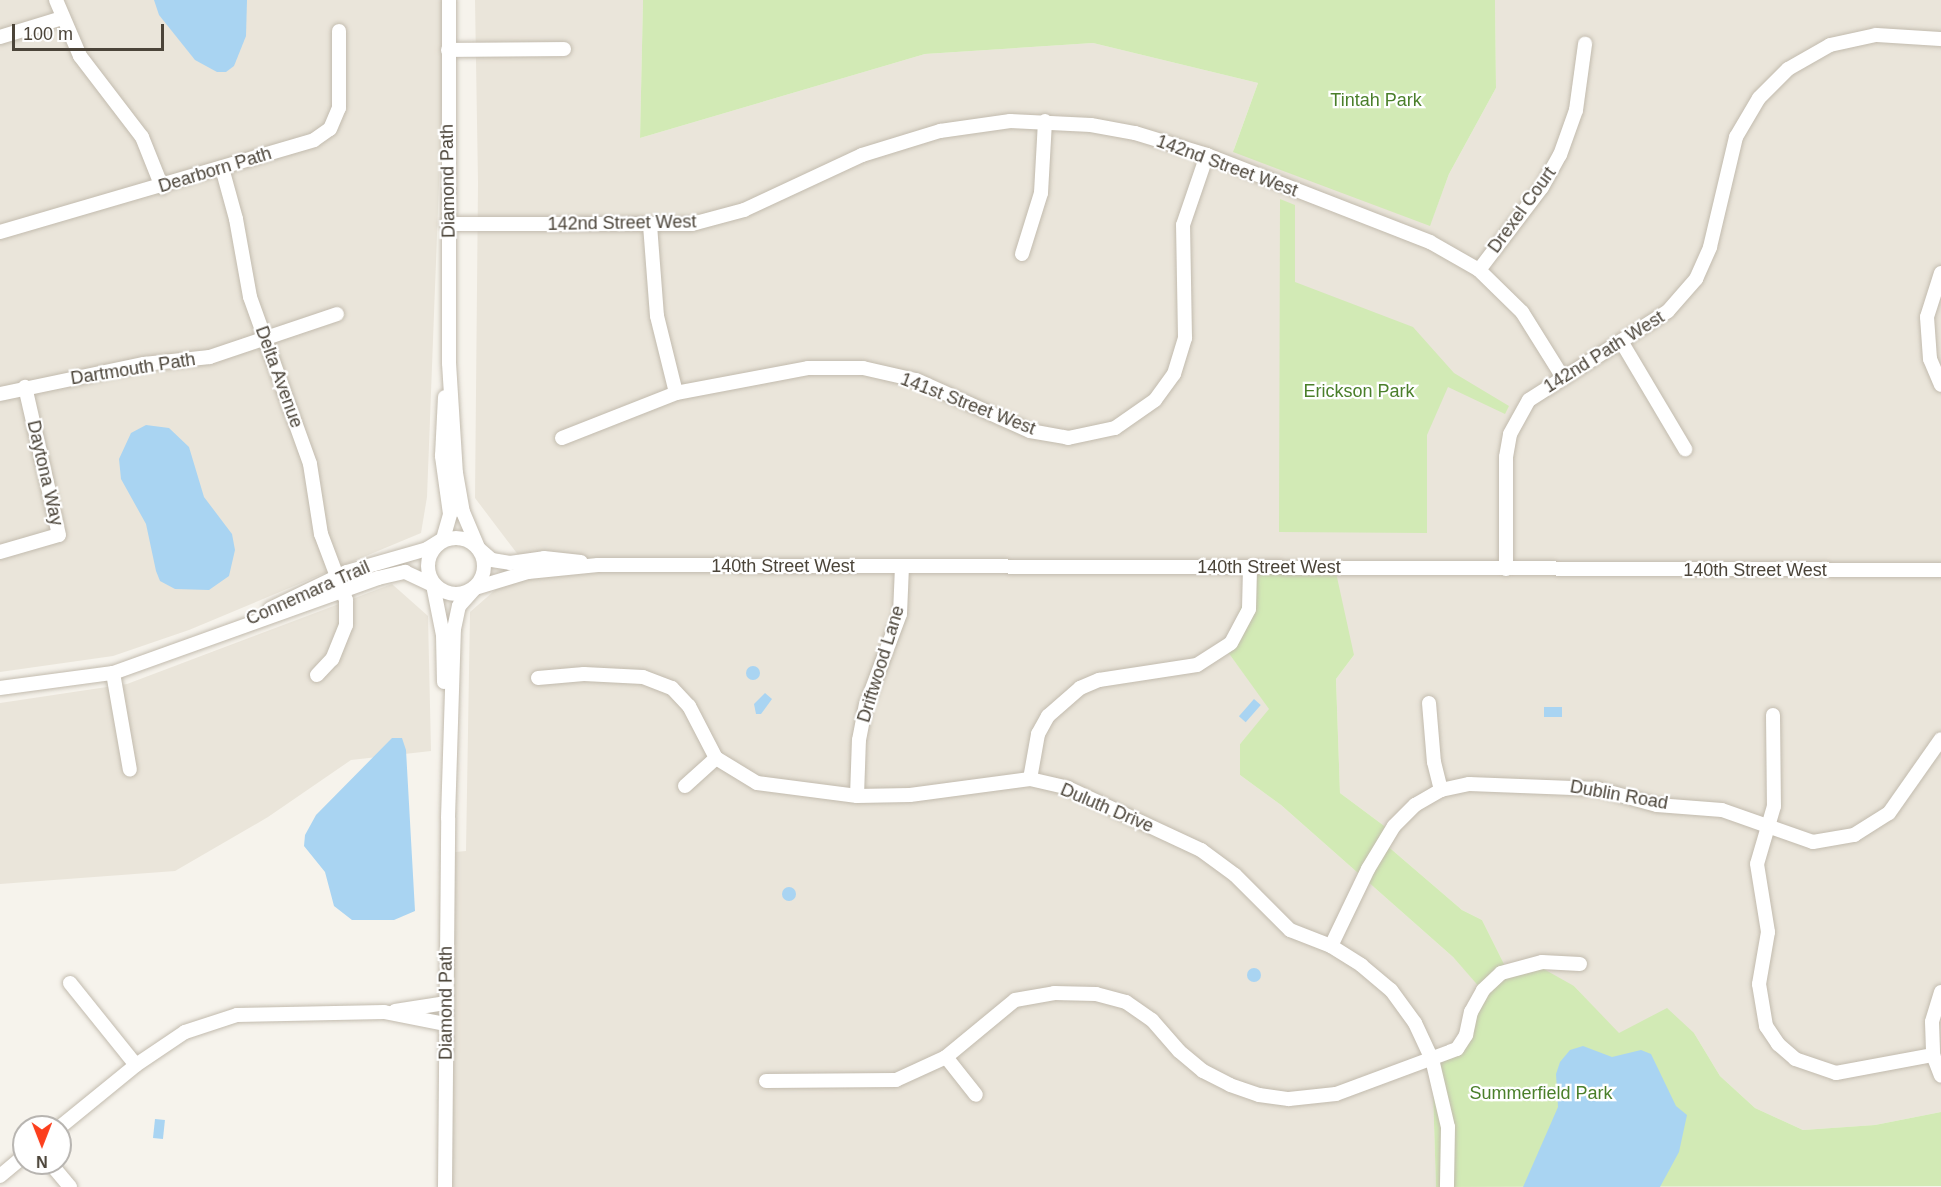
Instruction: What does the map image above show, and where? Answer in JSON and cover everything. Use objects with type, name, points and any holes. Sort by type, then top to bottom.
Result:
[{"type":"street","points":[[56,0],[80,56],[142,137],[162,187]]},
{"type":"street","name":"Diamond Path","points":[[445,1187],[448,818],[454,629],[459,606],[475,588],[484,570],[478,548],[463,512],[456,473],[449,363],[447,224],[449,0]]},
{"type":"street","points":[[0,37],[62,18]]},
{"type":"street","name":"Dearborn Path","points":[[0,232],[162,187],[314,140],[330,129],[339,108],[339,31]]},
{"type":"street","name":"142nd Path West","points":[[1506,569],[1506,457],[1510,434],[1529,400],[1562,376],[1668,311],[1696,279],[1710,248],[1736,136],[1759,98],[1788,69],[1830,45],[1876,34],[1941,39]]},
{"type":"street","name":"Drexel Court","points":[[1479,270],[1542,187],[1560,155],[1576,110],[1585,44]]},
{"type":"street","points":[[448,50],[564,49]]},
{"type":"street","name":"142nd Street West","points":[[447,224],[692,224],[721,218],[862,155],[939,131],[1010,121],[1045,121],[1134,133],[1208,155],[1430,242],[1479,270],[1522,312],[1562,376]]},
{"type":"street","points":[[1022,254],[1041,192],[1045,121]]},
{"type":"street","name":"141st Street West","points":[[562,438],[676,393],[808,368],[863,368],[916,380],[1030,431],[1068,438],[1115,428],[1155,400],[1174,374],[1185,338],[1183,225],[1208,155]]},
{"type":"street","name":"Delta Avenue","points":[[222,168],[236,219],[250,297],[310,464],[321,534],[341,584],[346,625],[332,658],[317,675]]},
{"type":"street","points":[[650,225],[657,316],[676,393]]},
{"type":"street","points":[[1941,273],[1927,317],[1930,359],[1941,385]]},
{"type":"street","name":"Dartmouth Path","points":[[0,394],[25,387],[210,357],[337,314]]},
{"type":"street","points":[[1621,341],[1685,449]]},
{"type":"street","name":"Diamond Path","points":[[448,818],[443,635],[429,565],[437,545],[444,536],[450,514],[442,456],[449,363]]},
{"type":"street","name":"Daytona Way","points":[[0,552],[59,535],[25,387]]},
{"type":"street","points":[[437,545],[459,538],[478,548]]},
{"type":"street","name":"Connemara Trail","points":[[0,688],[112,673],[214,636],[437,545]]},
{"type":"street","name":"140th Street West","points":[[478,548],[492,560],[503,563],[544,558],[598,565]]},
{"type":"street","name":"140th Street West","points":[[475,588],[528,572],[598,565],[1941,570]]},
{"type":"street","name":"Driftwood Lane","points":[[857,796],[859,740],[866,705],[900,614],[902,567]]},
{"type":"street","points":[[1029,779],[1038,734],[1048,716],[1080,688],[1099,681],[1197,665],[1231,643],[1249,609],[1250,567]]},
{"type":"street","name":"Connemara Trail","points":[[341,584],[405,572],[433,585]]},
{"type":"street","points":[[433,585],[454,594],[475,588]]},
{"type":"street","points":[[112,673],[130,770]]},
{"type":"street","points":[[538,678],[584,674],[644,677],[672,688],[689,706],[716,758],[685,786]]},
{"type":"street","points":[[1429,703],[1434,762],[1441,790]]},
{"type":"street","points":[[1773,715],[1774,806],[1757,864],[1768,932],[1758,984],[1766,1026],[1778,1044],[1795,1059],[1836,1073],[1933,1055]]},
{"type":"street","name":"Dublin Road","points":[[1331,946],[1368,869],[1394,826],[1415,805],[1441,790],[1469,784],[1574,786],[1657,805],[1722,810],[1767,828],[1813,842],[1854,835],[1889,813],[1941,739]]},
{"type":"street","name":"Duluth Drive","points":[[716,758],[757,783],[857,796],[910,795],[1029,779],[1068,788],[1201,850],[1235,874],[1290,930],[1331,946],[1361,965],[1391,990],[1415,1023],[1432,1059],[1448,1127],[1447,1187]]},
{"type":"street","points":[[766,1082],[896,1080],[946,1058],[1015,1000],[1054,993],[1096,994],[1126,1002],[1152,1020],[1203,1071],[1259,1095],[1289,1099],[1336,1094],[1457,1049],[1466,1035],[1471,1012],[1482,990],[1501,973],[1542,962],[1580,964]]},
{"type":"street","points":[[70,983],[136,1065]]},
{"type":"street","points":[[1941,992],[1932,1022],[1933,1055],[1941,1076]]},
{"type":"street","points":[[72,1117],[136,1065],[185,1032],[237,1015],[384,1012],[446,1003]]},
{"type":"street","points":[[384,1012],[446,1024]]},
{"type":"street","points":[[946,1058],[976,1095]]},
{"type":"street","points":[[0,1176],[12,1166]]},
{"type":"street","points":[[60,1175],[70,1187]]},
{"type":"shaded area","points":[[0,0],[446,0],[427,497],[421,533],[189,630],[113,656],[0,672]]},
{"type":"shaded area","points":[[475,0],[643,0],[640,138],[925,54],[1093,43],[1258,83],[1234,149],[1431,222],[1449,174],[1496,88],[1495,0],[1941,0],[1941,1112],[1875,1125],[1803,1130],[1755,1108],[1720,1076],[1694,1033],[1619,1034],[1574,986],[1507,970],[1482,920],[1462,910],[1384,843],[1391,831],[1340,793],[1336,679],[1354,655],[1250,584],[1225,648],[1270,709],[1240,744],[1240,775],[1281,805],[1453,957],[1483,990],[1466,1035],[1432,1059],[1436,1187],[445,1187],[445,853],[466,851],[470,612],[525,564],[475,498],[478,183]]},
{"type":"shaded area","points":[[392,584],[428,616],[431,751],[351,760],[268,817],[175,871],[0,884],[0,703],[127,684]]},
{"type":"green space","name":"Tintah Park","points":[[643,0],[1495,0],[1496,88],[1449,174],[1430,226],[1233,152],[1258,83],[1093,43],[925,54],[640,138]]},
{"type":"green space","name":"Erickson Park","points":[[1280,199],[1295,205],[1295,282],[1413,327],[1454,373],[1509,406],[1505,414],[1448,387],[1427,435],[1427,533],[1279,532]]},
{"type":"green space","name":"Summerfield Park","points":[[1250,567],[1335,568],[1354,655],[1336,679],[1340,793],[1391,831],[1384,843],[1462,910],[1482,920],[1507,970],[1533,963],[1574,986],[1619,1033],[1667,1008],[1694,1033],[1720,1076],[1755,1108],[1803,1130],[1875,1125],[1941,1112],[1941,1186],[1436,1187],[1432,1059],[1457,1049],[1482,990],[1453,957],[1281,805],[1240,775],[1240,744],[1269,709],[1225,648],[1250,584]]},
{"type":"water","points":[[154,0],[247,0],[246,36],[234,66],[226,72],[217,72],[195,60],[159,15]]},
{"type":"water","points":[[146,425],[169,428],[189,447],[204,497],[232,534],[235,550],[229,576],[209,590],[175,589],[160,581],[156,571],[146,524],[121,479],[119,459],[131,433]]},
{"type":"water","points":[[750,666],[756,666],[760,673],[756,680],[750,680],[746,676],[746,670]]},
{"type":"water","points":[[765,693],[772,699],[761,714],[756,714],[754,704]]},
{"type":"water","points":[[1254,699],[1261,705],[1246,722],[1239,716]]},
{"type":"water","points":[[1544,707],[1562,707],[1562,717],[1544,717]]},
{"type":"water","points":[[392,738],[402,738],[406,750],[415,911],[394,920],[352,920],[334,906],[325,872],[304,846],[305,835],[316,815]]},
{"type":"water","points":[[786,887],[792,887],[796,894],[792,901],[786,901],[782,897],[782,891]]},
{"type":"water","points":[[1251,968],[1257,968],[1261,975],[1257,982],[1251,982],[1247,978],[1247,972]]},
{"type":"water","points":[[1583,1046],[1612,1057],[1641,1050],[1651,1054],[1676,1106],[1687,1115],[1679,1152],[1660,1187],[1523,1187],[1558,1107],[1556,1074],[1560,1062],[1570,1050]]},
{"type":"water","points":[[155,1119],[165,1120],[163,1139],[153,1138]]}]
